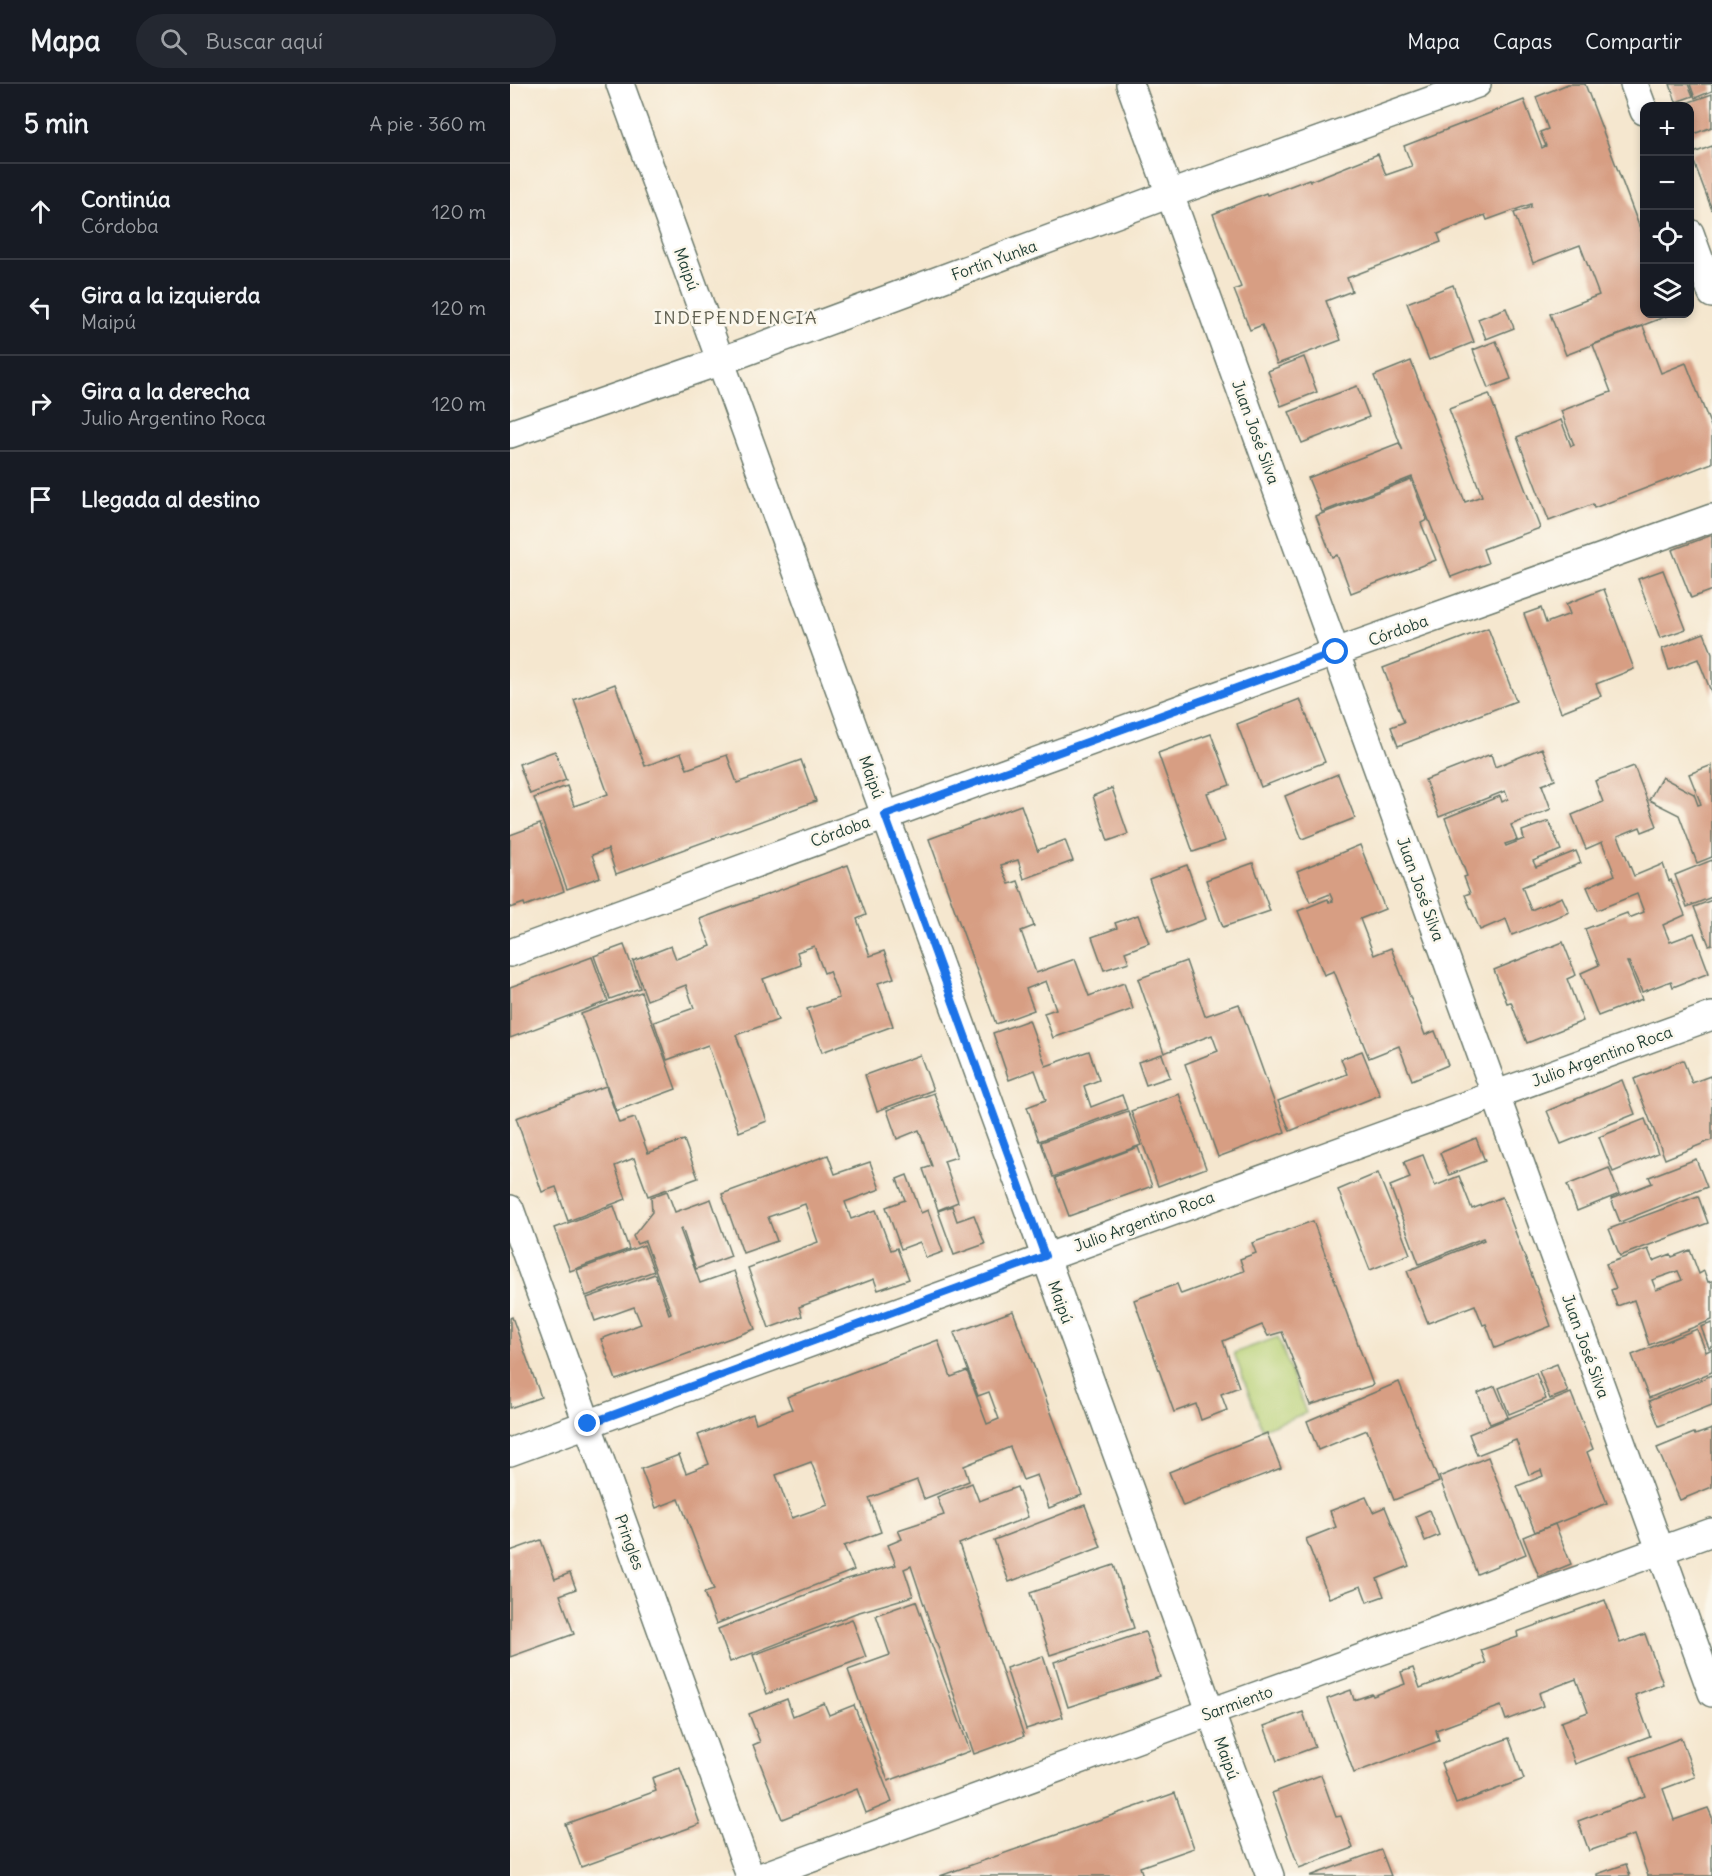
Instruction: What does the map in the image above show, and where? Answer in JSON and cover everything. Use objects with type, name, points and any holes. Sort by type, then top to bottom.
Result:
[{"type":"street","name":"Maipú","points":[[620,84],[1270,1876]]},
{"type":"street","name":"Juan José Silva","points":[[1130,84],[1712,1693]]},
{"type":"street","name":"Fortín Yunka","points":[[510,434],[721,361],[1170,194],[1477,84]]},
{"type":"street","points":[[1634,84],[1641,102]]},
{"type":"street","points":[[1694,246],[1712,294]]},
{"type":"street","name":"Córdoba","points":[[510,953],[885,815],[1712,518]]},
{"type":"street","name":"Julio Argentino Roca","points":[[510,1452],[1045,1256],[1712,1016]]},
{"type":"street","name":"Pringles","points":[[510,1209],[750,1876]]},
{"type":"street","name":"Sarmiento","points":[[764,1876],[1210,1712],[1712,1532]]},
{"type":"green space","points":[[1278,1337],[1306,1413],[1262,1429],[1234,1353]]},
{"type":"building","points":[[1568,84],[1585,84],[1640,228],[1640,318],[1662,318],[1566,355],[1550,314],[1599,295],[1580,245],[1533,263],[1514,213],[1531,207],[1531,204],[1487,220],[1485,215],[1438,234],[1441,242],[1347,278],[1352,291],[1326,301],[1341,340],[1277,364],[1262,325],[1250,330],[1234,290],[1241,287],[1213,214],[1266,193],[1267,195],[1309,179],[1310,181],[1378,154],[1386,175],[1412,166],[1404,146],[1524,100],[1542,148],[1546,146],[1540,132],[1548,129],[1536,97]]},
{"type":"building","points":[[1670,84],[1688,84],[1693,96],[1676,102]]},
{"type":"building","points":[[1690,84],[1712,84],[1712,91],[1695,98]]},
{"type":"building","points":[[1712,94],[1712,127],[1694,134],[1694,102],[1689,102]]},
{"type":"building","points":[[1712,146],[1712,210],[1694,162],[1694,153]]},
{"type":"building","points":[[1453,285],[1474,342],[1429,360],[1407,303]]},
{"type":"building","points":[[1506,308],[1514,328],[1486,339],[1478,319]]},
{"type":"building","points":[[1643,326],[1661,373],[1686,363],[1712,429],[1712,463],[1594,508],[1593,504],[1549,521],[1517,437],[1561,420],[1571,446],[1574,445],[1561,411],[1611,392],[1593,345]]},
{"type":"building","points":[[1496,341],[1511,379],[1488,388],[1473,350]]},
{"type":"building","points":[[1304,357],[1317,392],[1281,406],[1268,371]]},
{"type":"building","points":[[1411,361],[1465,502],[1482,496],[1449,409],[1489,394],[1540,528],[1483,549],[1488,563],[1451,577],[1412,477],[1322,512],[1308,478],[1399,443],[1403,451],[1374,376]]},
{"type":"building","points":[[1357,386],[1369,417],[1302,443],[1289,412]]},
{"type":"building","points":[[1411,479],[1427,520],[1421,523],[1436,560],[1351,593],[1337,555],[1332,557],[1316,516]]},
{"type":"building","points":[[1712,535],[1712,590],[1691,598],[1672,550]]},
{"type":"building","points":[[1663,570],[1686,629],[1660,638],[1638,579]]},
{"type":"building","points":[[1604,589],[1634,669],[1596,684],[1601,696],[1561,712],[1524,614],[1541,608],[1546,623],[1570,614],[1566,604]]},
{"type":"building","points":[[1488,628],[1516,701],[1398,746],[1391,727],[1404,722],[1383,668]]},
{"type":"building","points":[[1704,633],[1712,653],[1712,694],[1698,659],[1669,670],[1662,649]]},
{"type":"building","points":[[615,684],[645,766],[681,753],[687,769],[727,755],[737,783],[801,760],[816,801],[616,874],[608,849],[592,855],[600,877],[567,889],[534,798],[567,786],[574,806],[608,794],[574,700]]},
{"type":"building","points":[[1300,699],[1325,762],[1261,787],[1237,724]]},
{"type":"building","points":[[1211,734],[1230,785],[1207,793],[1225,841],[1193,852],[1158,753]]},
{"type":"building","points":[[1542,748],[1555,780],[1542,785],[1551,809],[1511,825],[1517,840],[1505,844],[1506,846],[1524,839],[1522,831],[1549,821],[1561,850],[1533,861],[1536,867],[1576,851],[1581,863],[1522,887],[1531,910],[1562,897],[1569,912],[1512,935],[1506,919],[1480,930],[1465,895],[1470,893],[1464,877],[1467,876],[1445,818],[1500,796],[1502,802],[1508,799],[1505,791],[1439,817],[1425,780],[1491,754],[1495,767]]},
{"type":"building","points":[[555,751],[566,780],[530,794],[519,764]]},
{"type":"building","points":[[1712,765],[1712,857],[1697,863],[1679,815],[1649,800],[1662,777],[1694,794],[1698,805],[1701,804],[1689,774]]},
{"type":"building","points":[[1634,766],[1657,826],[1642,832],[1640,827],[1618,836],[1634,876],[1663,864],[1685,915],[1663,925],[1670,942],[1694,933],[1709,973],[1673,987],[1671,981],[1642,992],[1627,962],[1642,999],[1598,1016],[1581,973],[1599,965],[1585,929],[1627,913],[1629,918],[1644,912],[1637,894],[1597,910],[1587,887],[1615,875],[1602,842],[1586,849],[1572,815],[1603,802],[1595,781]]},
{"type":"building","points":[[1338,774],[1355,818],[1302,839],[1285,796]]},
{"type":"building","points":[[1112,788],[1128,834],[1108,841],[1093,796]]},
{"type":"building","points":[[1021,805],[1038,852],[1038,850],[1065,840],[1073,861],[1024,879],[1018,860],[1001,865],[1009,884],[1018,881],[1034,926],[1021,931],[1036,973],[1075,959],[1089,996],[1124,983],[1133,1009],[1053,1038],[1044,1013],[1056,1009],[1046,981],[1026,989],[1034,1010],[996,1024],[929,839]]},
{"type":"building","points":[[540,824],[564,891],[525,906],[524,903],[510,908],[510,835]]},
{"type":"building","points":[[1360,845],[1385,909],[1360,919],[1374,955],[1391,948],[1425,1035],[1435,1031],[1448,1065],[1412,1080],[1399,1046],[1369,1058],[1334,971],[1324,975],[1298,911],[1328,899],[1329,902],[1333,901],[1330,894],[1310,902],[1297,871]]},
{"type":"building","points":[[1712,860],[1712,897],[1687,907],[1675,875]]},
{"type":"building","points":[[1253,863],[1270,911],[1223,927],[1206,880]]},
{"type":"building","points":[[848,865],[866,915],[857,919],[870,956],[884,951],[894,978],[878,983],[893,1026],[822,1052],[807,1009],[839,998],[829,971],[824,973],[814,946],[797,952],[801,965],[763,979],[778,1020],[736,1035],[767,1121],[739,1132],[708,1045],[667,1060],[654,1022],[694,1008],[686,985],[647,1000],[633,961],[671,946],[676,959],[711,946],[700,919]]},
{"type":"building","points":[[1187,865],[1206,919],[1168,933],[1149,879]]},
{"type":"building","points":[[1712,900],[1712,944],[1709,945],[1694,907]]},
{"type":"building","points":[[1138,915],[1149,943],[1125,952],[1129,962],[1104,970],[1092,937],[1117,928],[1115,923]]},
{"type":"building","points":[[1563,942],[1576,975],[1567,979],[1583,1021],[1527,1043],[1511,1002],[1507,1003],[1494,970]]},
{"type":"building","points":[[624,945],[640,988],[610,999],[594,956]]},
{"type":"building","points":[[592,957],[608,1001],[510,1038],[510,987]]},
{"type":"building","points":[[1186,961],[1205,1016],[1239,1004],[1285,1132],[1218,1157],[1185,1064],[1218,1051],[1212,1035],[1164,1053],[1138,979]]},
{"type":"building","points":[[641,992],[676,1089],[616,1111],[581,1014]]},
{"type":"building","points":[[1029,1020],[1046,1066],[1089,1051],[1099,1080],[1084,1086],[1091,1107],[1122,1095],[1127,1109],[1039,1141],[1027,1107],[1046,1100],[1035,1070],[1009,1080],[993,1033]]},
{"type":"building","points":[[1362,1051],[1380,1095],[1290,1131],[1278,1101],[1347,1074],[1341,1059]]},
{"type":"building","points":[[1162,1054],[1170,1077],[1146,1085],[1138,1062]]},
{"type":"building","points":[[920,1055],[933,1090],[877,1111],[865,1075]]},
{"type":"building","points":[[1683,1060],[1692,1083],[1710,1076],[1712,1082],[1712,1140],[1665,1159],[1634,1079]]},
{"type":"building","points":[[1622,1080],[1635,1114],[1561,1144],[1547,1111]]},
{"type":"building","points":[[606,1086],[619,1123],[635,1118],[648,1153],[684,1140],[698,1178],[648,1196],[634,1158],[615,1166],[626,1199],[568,1221],[556,1187],[542,1192],[516,1118]]},
{"type":"building","points":[[934,1093],[957,1157],[944,1161],[958,1202],[938,1210],[923,1169],[932,1166],[919,1130],[897,1139],[887,1110]]},
{"type":"building","points":[[1179,1094],[1206,1168],[1158,1186],[1131,1111]]},
{"type":"building","points":[[1128,1111],[1141,1145],[1053,1177],[1041,1142]]},
{"type":"building","points":[[1645,1119],[1658,1153],[1613,1172],[1599,1137]]},
{"type":"building","points":[[1476,1138],[1485,1161],[1449,1175],[1440,1153]]},
{"type":"building","points":[[1138,1147],[1152,1186],[1069,1216],[1055,1178]]},
{"type":"building","points":[[828,1155],[835,1174],[870,1162],[880,1189],[845,1202],[851,1219],[876,1210],[891,1250],[897,1248],[909,1279],[878,1290],[874,1279],[799,1307],[802,1316],[769,1328],[748,1268],[818,1242],[805,1204],[768,1217],[777,1241],[743,1253],[722,1194]]},
{"type":"building","points":[[1423,1155],[1435,1186],[1459,1176],[1472,1209],[1502,1197],[1551,1326],[1495,1348],[1486,1324],[1483,1325],[1475,1305],[1428,1323],[1407,1271],[1484,1240],[1483,1238],[1419,1264],[1390,1186],[1410,1178],[1404,1162]]},
{"type":"building","points":[[1696,1159],[1707,1187],[1620,1222],[1611,1199],[1652,1183],[1649,1177]]},
{"type":"building","points":[[1609,1168],[1619,1194],[1577,1211],[1567,1185]]},
{"type":"building","points":[[1378,1173],[1410,1254],[1370,1270],[1338,1190]]},
{"type":"building","points":[[907,1175],[921,1213],[928,1210],[943,1252],[926,1258],[920,1242],[901,1249],[886,1207],[905,1200],[897,1179]]},
{"type":"building","points":[[667,1191],[675,1212],[711,1199],[731,1256],[696,1269],[682,1228],[680,1229],[700,1283],[734,1271],[755,1329],[616,1380],[601,1339],[641,1324],[634,1307],[595,1321],[587,1298],[655,1274],[669,1314],[671,1313],[645,1241],[637,1244],[633,1236],[652,1212],[651,1197]]},
{"type":"building","points":[[1698,1196],[1708,1223],[1620,1256],[1609,1229]]},
{"type":"building","points":[[614,1206],[629,1249],[570,1271],[554,1228]]},
{"type":"building","points":[[952,1206],[957,1221],[974,1215],[985,1244],[954,1255],[938,1211]]},
{"type":"building","points":[[1313,1221],[1373,1385],[1310,1405],[1282,1332],[1268,1336],[1262,1325],[1223,1341],[1239,1387],[1221,1394],[1227,1410],[1201,1420],[1196,1404],[1174,1412],[1134,1300],[1177,1284],[1181,1294],[1244,1271],[1240,1259],[1256,1253],[1252,1243]]},
{"type":"building","points":[[644,1245],[654,1271],[586,1296],[577,1270]]},
{"type":"building","points":[[1648,1249],[1653,1261],[1690,1250],[1699,1274],[1704,1271],[1708,1282],[1712,1281],[1712,1320],[1649,1345],[1634,1300],[1617,1306],[1611,1290],[1616,1288],[1606,1264]],"holes":[[[1678,1271],[1682,1280],[1656,1290],[1652,1280]]]},
{"type":"building","points":[[1013,1311],[1082,1495],[1049,1508],[1037,1475],[1023,1480],[1010,1447],[964,1466],[969,1481],[924,1499],[917,1480],[869,1498],[881,1532],[844,1546],[854,1570],[716,1624],[704,1593],[714,1590],[679,1499],[656,1508],[641,1469],[679,1455],[686,1473],[709,1464],[698,1435],[753,1414],[756,1423],[792,1409],[787,1397],[938,1340],[951,1377],[967,1371],[987,1424],[999,1419],[989,1392],[978,1396],[954,1333]],"holes":[[[811,1462],[828,1505],[792,1518],[776,1475]]]},
{"type":"building","points":[[512,1317],[541,1397],[510,1408],[510,1318]]},
{"type":"building","points":[[1712,1323],[1712,1346],[1709,1348],[1701,1327]]},
{"type":"building","points":[[1697,1329],[1706,1352],[1712,1349],[1712,1372],[1649,1398],[1632,1355]]},
{"type":"building","points":[[1557,1364],[1568,1392],[1550,1399],[1539,1371]]},
{"type":"building","points":[[1536,1373],[1546,1399],[1509,1414],[1499,1388]]},
{"type":"building","points":[[1712,1375],[1712,1405],[1659,1426],[1649,1401]]},
{"type":"building","points":[[1399,1382],[1439,1482],[1394,1500],[1367,1430],[1318,1450],[1307,1421]]},
{"type":"building","points":[[1495,1386],[1508,1417],[1490,1424],[1478,1393]]},
{"type":"building","points":[[1571,1393],[1593,1449],[1587,1452],[1607,1503],[1535,1532],[1517,1486],[1543,1476],[1541,1470],[1529,1475],[1516,1440],[1477,1455],[1469,1434]]},
{"type":"building","points":[[1712,1429],[1712,1487],[1680,1500],[1657,1448],[1694,1433],[1695,1435]]},
{"type":"building","points":[[1267,1433],[1281,1468],[1183,1506],[1169,1472]]},
{"type":"building","points":[[1488,1457],[1526,1554],[1477,1574],[1439,1477]]},
{"type":"building","points":[[972,1483],[979,1501],[1017,1487],[1028,1517],[959,1544],[1024,1736],[974,1754],[911,1566],[904,1569],[913,1596],[856,1613],[730,1662],[718,1629],[844,1580],[896,1565],[888,1545],[902,1539],[898,1530],[944,1515],[937,1497]]},
{"type":"building","points":[[1366,1497],[1373,1512],[1385,1507],[1409,1566],[1377,1579],[1384,1596],[1367,1602],[1361,1586],[1329,1598],[1306,1539],[1336,1527],[1330,1511]]},
{"type":"building","points":[[1085,1505],[1101,1547],[1009,1582],[994,1540]]},
{"type":"building","points":[[1429,1510],[1439,1535],[1425,1541],[1416,1516]]},
{"type":"building","points":[[1555,1524],[1571,1564],[1539,1577],[1523,1537]]},
{"type":"building","points":[[541,1540],[555,1579],[570,1573],[576,1589],[560,1595],[574,1634],[510,1657],[510,1551]]},
{"type":"building","points":[[1114,1565],[1134,1628],[1050,1655],[1030,1593]]},
{"type":"building","points":[[1605,1600],[1620,1643],[1645,1634],[1663,1684],[1635,1695],[1650,1736],[1575,1764],[1561,1722],[1588,1712],[1576,1679],[1539,1693],[1543,1706],[1506,1720],[1501,1706],[1436,1730],[1439,1741],[1354,1773],[1327,1699],[1351,1690],[1354,1700],[1372,1694],[1373,1696],[1405,1684],[1401,1672],[1413,1668],[1420,1688],[1486,1663],[1481,1650],[1518,1637],[1517,1632]]},
{"type":"building","points":[[916,1601],[970,1751],[888,1781],[848,1670],[890,1655],[876,1615]]},
{"type":"building","points":[[852,1619],[866,1657],[767,1694],[753,1655]]},
{"type":"building","points":[[1145,1632],[1160,1677],[1068,1707],[1054,1662]]},
{"type":"building","points":[[1043,1656],[1063,1717],[1026,1729],[1006,1668]]},
{"type":"building","points":[[787,1699],[793,1716],[824,1703],[829,1715],[854,1705],[892,1802],[866,1813],[857,1789],[782,1819],[753,1745],[760,1742],[749,1714]]},
{"type":"building","points":[[1303,1712],[1315,1747],[1277,1761],[1264,1726]]},
{"type":"building","points":[[1509,1738],[1524,1779],[1456,1804],[1441,1763]]},
{"type":"building","points":[[1681,1738],[1695,1777],[1663,1789],[1674,1820],[1708,1808],[1712,1817],[1712,1876],[1648,1876],[1634,1835],[1589,1851],[1578,1821],[1645,1796],[1631,1757]]},
{"type":"building","points":[[680,1768],[700,1824],[581,1867],[565,1824],[656,1791],[652,1778]]},
{"type":"building","points":[[1321,1775],[1336,1817],[1341,1816],[1353,1848],[1299,1868],[1272,1793]]},
{"type":"building","points":[[1175,1793],[1194,1848],[1140,1867],[1143,1876],[940,1876]]},
{"type":"building","points":[[1381,1850],[1391,1876],[1310,1876]]},
{"type":"building","points":[[1626,1864],[1630,1876],[1597,1876],[1597,1874]]},
{"type":"district","name":"INDEPENDENCIA","points":[[736,318]]},
{"type":"route","points":[[588,1424],[1045,1256],[885,815],[1336,652]]}]
